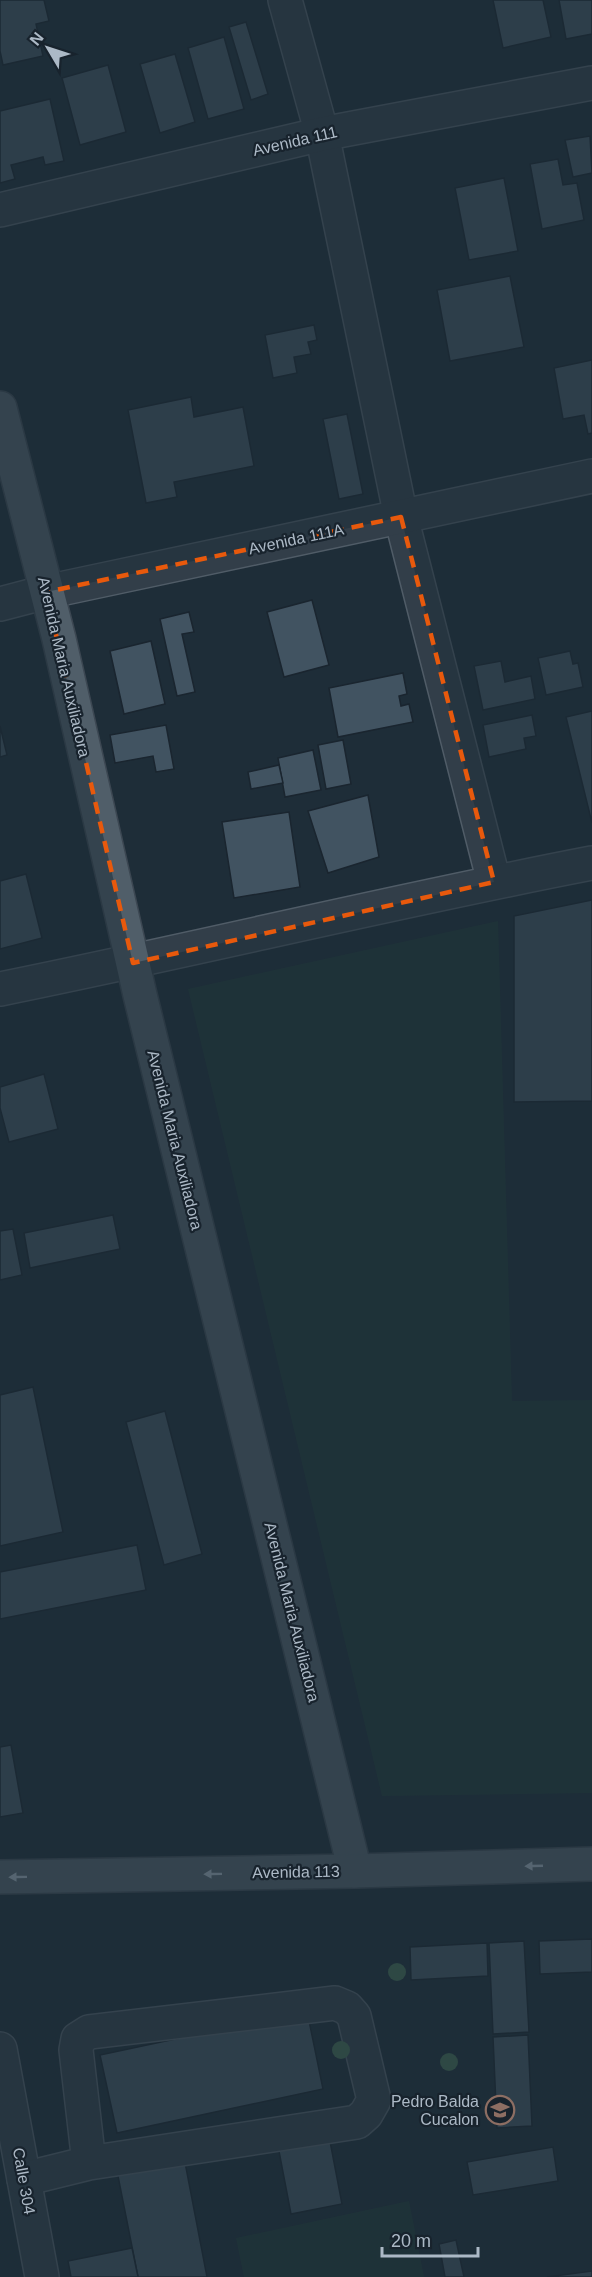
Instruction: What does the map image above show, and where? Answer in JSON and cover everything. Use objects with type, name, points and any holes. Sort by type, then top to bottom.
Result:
[{"type":"main road","name":"Avenida Maria Auxiliadora","points":[[0,408],[355,1871]]},
{"type":"main road","name":"Avenida 113","points":[[0,1877],[592,1864]]},
{"type":"street","points":[[285,0],[322,134],[401,517],[494,882]]},
{"type":"street","name":"Avenida 111","points":[[0,210],[322,134],[592,83]]},
{"type":"street","name":"Avenida 111A","points":[[0,604],[46,592],[592,476]]},
{"type":"street","points":[[0,990],[592,862]]},
{"type":"street","points":[[24,2179],[89,2163],[357,2122],[366,2114],[374,2100],[354,2016],[347,2008],[335,2003],[89,2032],[78,2039],[76,2050],[89,2163]]},
{"type":"street","name":"Calle 304","points":[[0,2049],[42,2277]]},
{"type":"highlighted area","points":[[401,517],[494,882],[133,963],[46,592]]},
{"type":"green space","points":[[498,921],[512,1401],[592,1400],[592,1793],[382,1796],[188,989]]},
{"type":"green space","points":[[409,2201],[424,2277],[244,2277],[236,2238]]},
{"type":"building","points":[[0,0],[44,0],[49,21],[36,24],[43,56],[3,65],[0,51]]},
{"type":"building","points":[[493,0],[543,0],[551,37],[503,48]]},
{"type":"building","points":[[559,0],[592,0],[592,34],[566,39]]},
{"type":"building","points":[[246,22],[268,94],[251,100],[229,27]]},
{"type":"building","points":[[224,37],[244,109],[208,119],[188,48]]},
{"type":"building","points":[[175,54],[195,122],[160,133],[140,64]]},
{"type":"building","points":[[108,65],[126,132],[80,145],[62,78]]},
{"type":"building","points":[[50,99],[64,161],[45,165],[43,157],[11,165],[15,179],[0,183],[0,111]]},
{"type":"building","points":[[590,136],[592,173],[573,177],[565,140]]},
{"type":"building","points":[[558,159],[563,185],[577,183],[584,220],[542,229],[530,164]]},
{"type":"building","points":[[504,178],[518,251],[469,260],[455,188]]},
{"type":"building","points":[[510,276],[524,347],[450,361],[437,290]]},
{"type":"building","points":[[314,325],[317,340],[308,342],[311,354],[294,357],[297,373],[273,378],[265,335]]},
{"type":"building","points":[[592,360],[592,433],[588,434],[584,415],[563,419],[554,368]]},
{"type":"building","points":[[191,397],[194,417],[243,407],[254,466],[174,482],[177,497],[146,503],[128,410]]},
{"type":"building","points":[[347,414],[363,494],[339,499],[323,419]]},
{"type":"building","points":[[312,600],[329,665],[284,677],[267,612]]},
{"type":"building","points":[[189,612],[194,632],[182,634],[195,692],[177,696],[160,619]]},
{"type":"building","points":[[151,641],[165,704],[124,714],[110,651]]},
{"type":"building","points":[[570,651],[573,664],[578,663],[583,687],[546,695],[538,658]]},
{"type":"building","points":[[501,661],[505,682],[531,676],[535,699],[483,710],[474,666]]},
{"type":"building","points":[[403,673],[407,694],[399,696],[401,706],[409,704],[413,722],[338,737],[329,688]]},
{"type":"building","points":[[592,711],[592,823],[566,717]]},
{"type":"building","points":[[532,715],[536,736],[524,738],[526,749],[489,757],[483,725]]},
{"type":"building","points":[[166,725],[174,769],[156,772],[153,756],[115,763],[110,735]]},
{"type":"building","points":[[0,726],[7,755],[0,757]]},
{"type":"building","points":[[343,740],[351,784],[326,789],[318,745]]},
{"type":"building","points":[[313,750],[321,790],[285,797],[278,758]]},
{"type":"building","points":[[279,765],[283,783],[251,789],[248,772]]},
{"type":"building","points":[[368,795],[379,857],[328,873],[308,811]]},
{"type":"building","points":[[289,812],[300,887],[234,898],[222,822]]},
{"type":"building","points":[[26,874],[42,938],[0,949],[0,881]]},
{"type":"building","points":[[592,900],[592,1101],[514,1102],[514,916]]},
{"type":"building","points":[[44,1074],[58,1129],[9,1142],[0,1108],[0,1087]]},
{"type":"building","points":[[113,1215],[120,1249],[30,1268],[24,1233]]},
{"type":"building","points":[[13,1229],[22,1275],[0,1280],[0,1231]]},
{"type":"building","points":[[33,1387],[63,1532],[0,1546],[0,1395]]},
{"type":"building","points":[[165,1411],[202,1554],[164,1565],[126,1422]]},
{"type":"building","points":[[137,1545],[146,1590],[0,1619],[0,1572]]},
{"type":"building","points":[[11,1745],[23,1813],[0,1817],[0,1747]]},
{"type":"building","points":[[592,1939],[592,1972],[540,1974],[539,1941]]},
{"type":"building","points":[[524,1941],[529,2032],[493,2034],[489,1943]]},
{"type":"building","points":[[487,1943],[488,1976],[411,1980],[410,1947]]},
{"type":"building","points":[[307,2011],[323,2089],[117,2133],[100,2055]]},
{"type":"building","points":[[528,2035],[532,2126],[497,2128],[493,2037]]},
{"type":"building","points":[[329,2136],[342,2204],[291,2214],[278,2146]]},
{"type":"building","points":[[553,2147],[558,2181],[473,2195],[467,2162]]},
{"type":"building","points":[[183,2152],[207,2277],[138,2277],[116,2166]]},
{"type":"building","points":[[456,2240],[464,2277],[445,2277],[439,2244]]},
{"type":"building","points":[[132,2248],[138,2277],[71,2277],[68,2261]]},
{"type":"building","points":[[592,2271],[592,2277],[547,2277]]},
{"type":"place","name":"Pedro Balda Cucalon","points":[[500,2110]]}]
